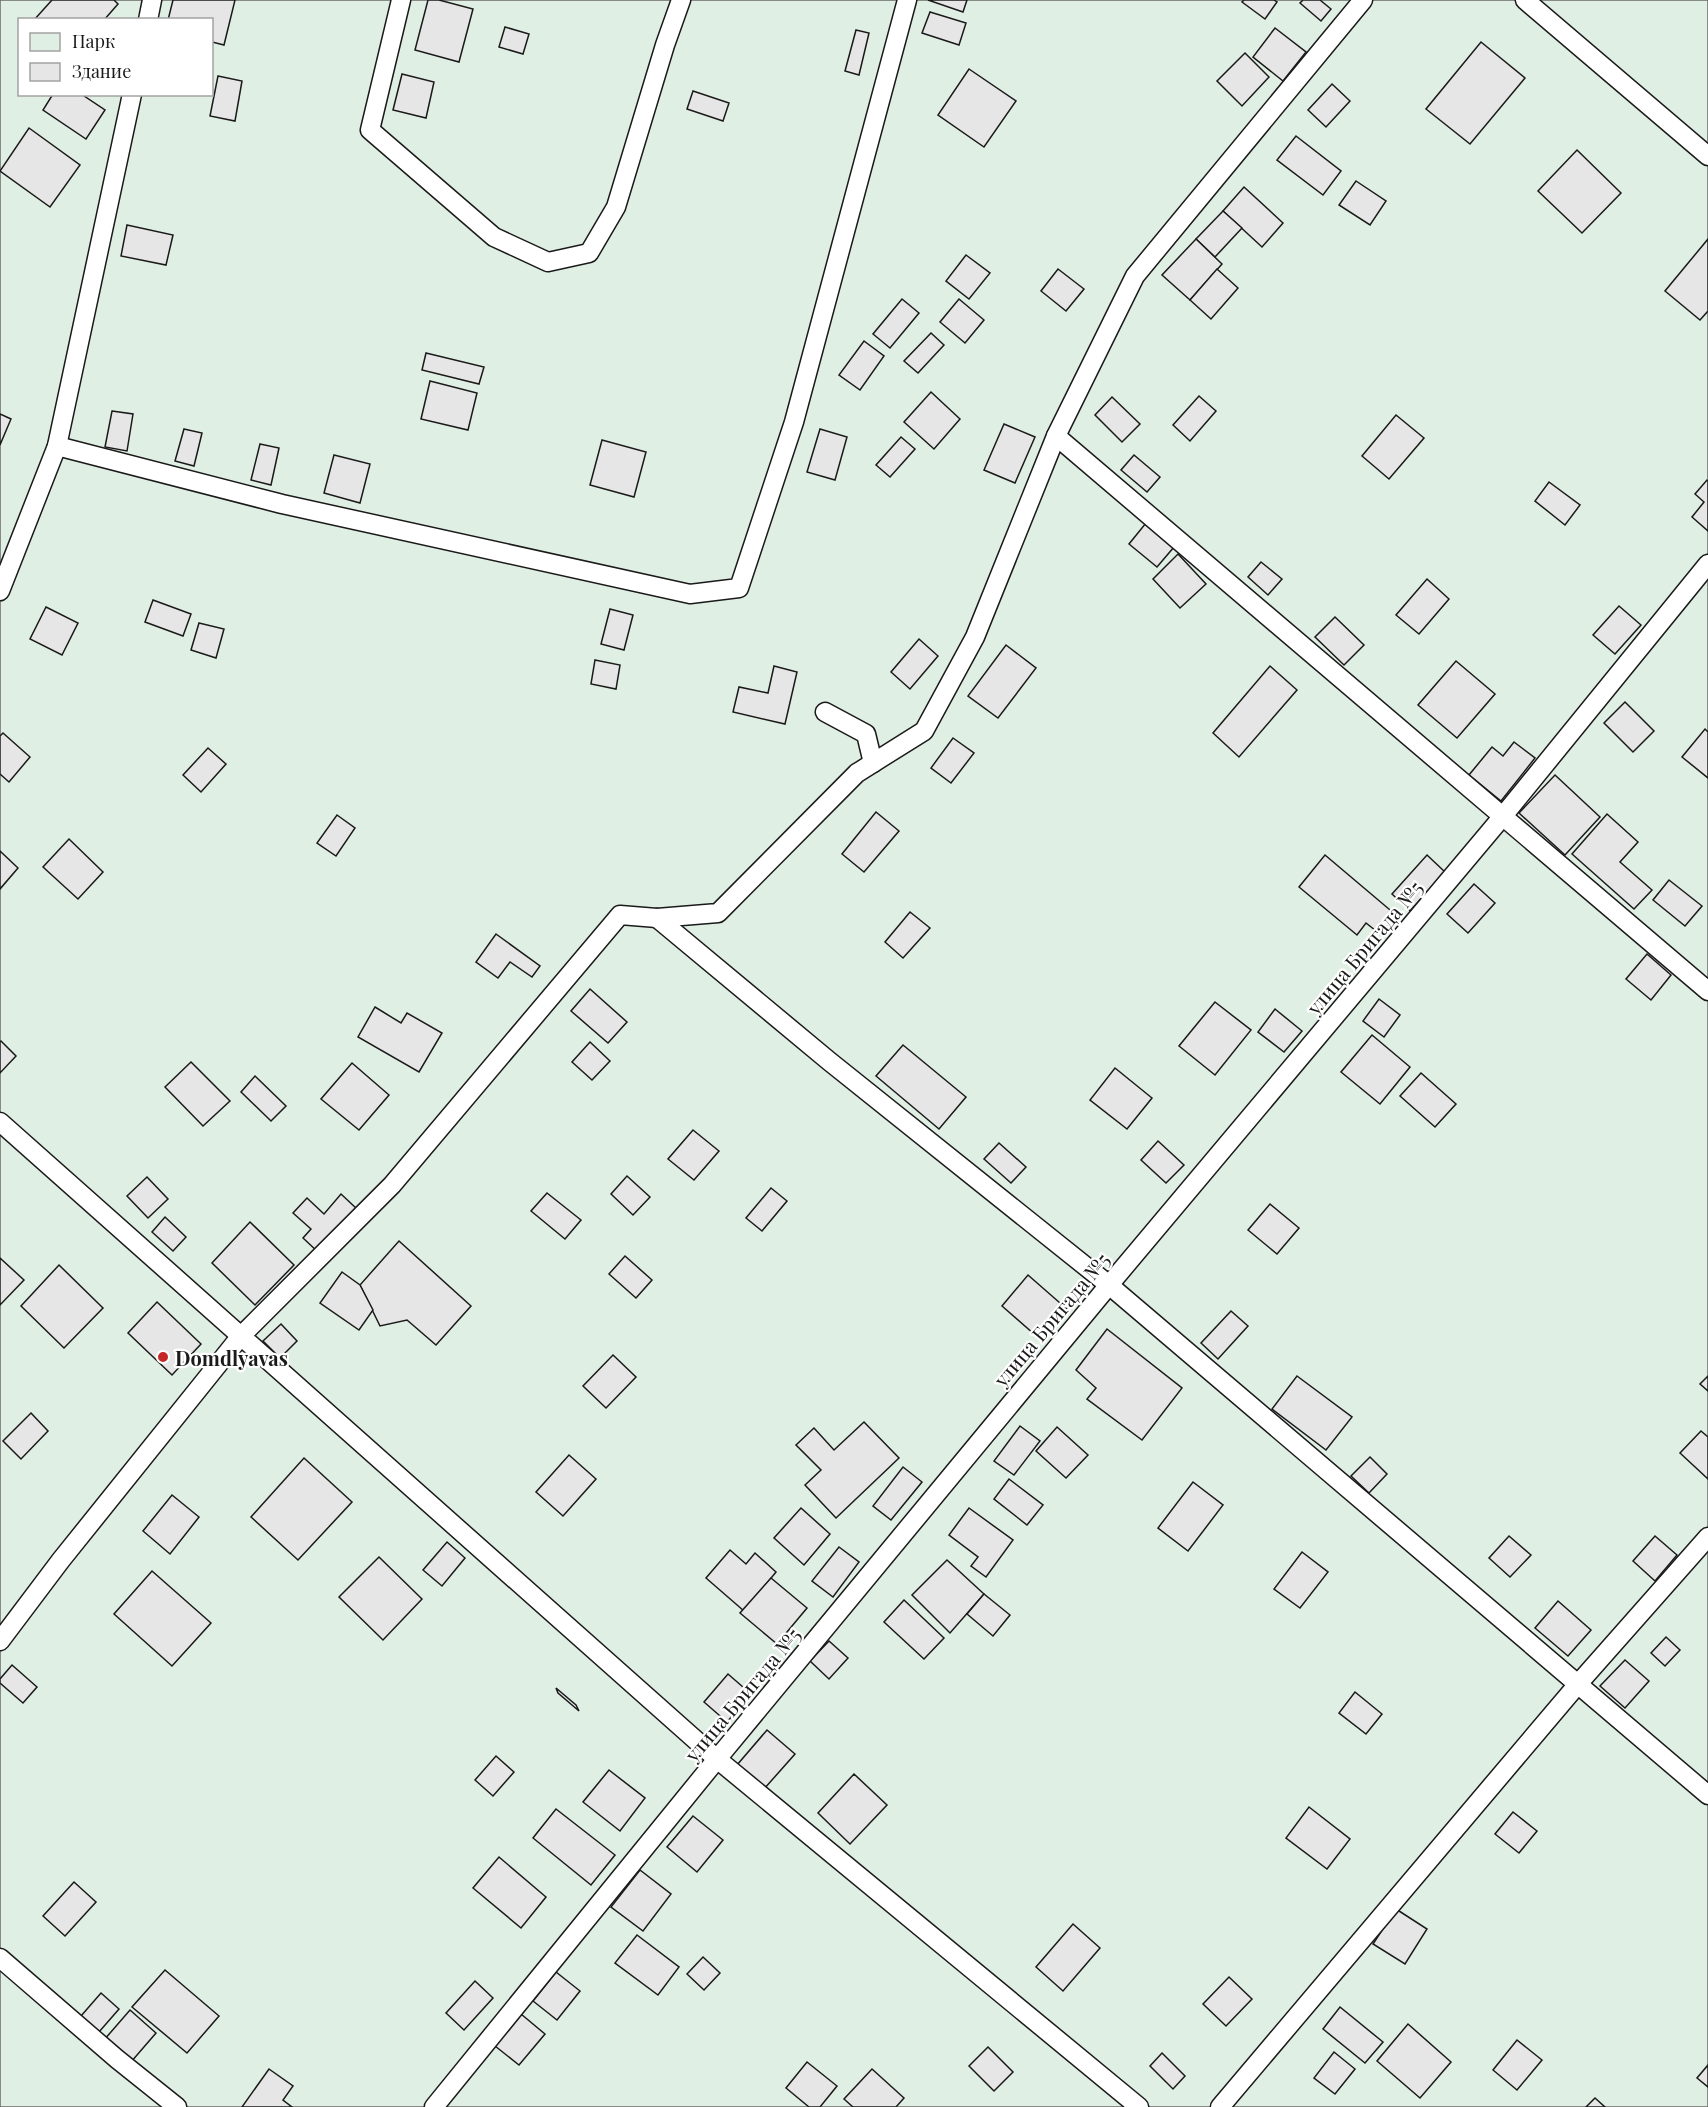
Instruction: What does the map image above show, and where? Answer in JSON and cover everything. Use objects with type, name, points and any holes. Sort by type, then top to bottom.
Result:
[{"type":"lane","points":[[148,18],[152,0]]},
{"type":"lane","points":[[401,0],[370,130],[494,237],[548,262],[589,254],[616,207],[681,0]]},
{"type":"lane","points":[[57,446],[282,504],[690,594],[739,588],[794,422],[907,0]]},
{"type":"lane","points":[[0,1641],[240,1337],[392,1185],[620,915],[657,918],[718,913],[857,772],[924,731],[975,637],[1056,436],[1134,276],[1363,0]]},
{"type":"lane","points":[[1525,0],[1708,156]]},
{"type":"lane","points":[[0,591],[57,446],[132,96]]},
{"type":"lane","points":[[1056,436],[1708,991]]},
{"type":"lane","name":"улица Бригада №5","points":[[434,2107],[717,1759],[1108,1285],[1503,816],[1708,564]]},
{"type":"lane","points":[[825,712],[866,734],[873,763]]},
{"type":"lane","points":[[657,918],[829,1061],[1108,1285],[1708,1795]]},
{"type":"lane","points":[[0,1122],[717,1759],[1139,2107]]},
{"type":"lane","points":[[1220,2107],[1578,1684],[1708,1537]]},
{"type":"lane","points":[[0,1958],[117,2059],[177,2107]]},
{"type":"green space","points":[[0,0],[1708,0],[1708,2107],[0,2107]]},
{"type":"building","points":[[52,0],[114,0],[118,4],[106,18],[36,18]]},
{"type":"building","points":[[173,0],[235,0],[224,45],[213,42],[213,18],[168,18]]},
{"type":"building","points":[[428,0],[439,0],[473,9],[459,62],[415,50]]},
{"type":"building","points":[[928,0],[967,0],[963,12]]},
{"type":"building","points":[[1244,0],[1274,0],[1277,2],[1265,19],[1242,2]]},
{"type":"building","points":[[1303,0],[1320,0],[1331,9],[1321,21],[1300,3]]},
{"type":"building","points":[[930,12],[966,23],[959,45],[922,33]]},
{"type":"building","points":[[505,27],[529,34],[523,54],[499,47]]},
{"type":"building","points":[[1275,28],[1306,52],[1283,81],[1253,57]]},
{"type":"building","points":[[856,30],[869,33],[859,75],[845,71]]},
{"type":"building","points":[[1481,42],[1525,78],[1470,144],[1426,109]]},
{"type":"building","points":[[1245,53],[1269,77],[1242,106],[1217,81]]},
{"type":"building","points":[[969,69],[1016,101],[984,147],[938,115]]},
{"type":"building","points":[[402,74],[434,82],[426,118],[393,110]]},
{"type":"building","points":[[218,76],[242,81],[235,121],[210,116]]},
{"type":"building","points":[[1332,84],[1350,101],[1326,127],[1308,110]]},
{"type":"building","points":[[693,91],[729,103],[723,121],[687,109]]},
{"type":"building","points":[[52,96],[84,96],[105,110],[86,139],[43,110]]},
{"type":"building","points":[[29,128],[80,165],[50,207],[0,171]]},
{"type":"building","points":[[1296,136],[1341,171],[1323,195],[1277,160]]},
{"type":"building","points":[[1577,150],[1621,193],[1582,233],[1538,191]]},
{"type":"building","points":[[1356,181],[1386,201],[1370,225],[1339,205]]},
{"type":"building","points":[[1244,187],[1283,223],[1262,247],[1223,211]]},
{"type":"building","points":[[1223,211],[1242,228],[1215,257],[1196,239]]},
{"type":"building","points":[[127,225],[173,235],[166,265],[121,256]]},
{"type":"building","points":[[1196,239],[1222,264],[1190,300],[1162,275]]},
{"type":"building","points":[[1708,239],[1708,311],[1700,320],[1665,291]]},
{"type":"building","points":[[966,255],[990,273],[969,299],[946,281]]},
{"type":"building","points":[[1058,269],[1084,289],[1066,311],[1041,291]]},
{"type":"building","points":[[1217,269],[1238,288],[1211,319],[1190,300]]},
{"type":"building","points":[[902,299],[919,313],[890,348],[873,334]]},
{"type":"building","points":[[959,299],[984,320],[965,343],[940,322]]},
{"type":"building","points":[[931,333],[944,345],[918,373],[904,361]]},
{"type":"building","points":[[864,341],[884,356],[860,390],[839,375]]},
{"type":"building","points":[[426,353],[484,367],[479,384],[422,370]]},
{"type":"building","points":[[430,381],[477,393],[468,430],[421,419]]},
{"type":"building","points":[[931,392],[960,419],[934,449],[904,422]]},
{"type":"building","points":[[1199,396],[1216,411],[1190,441],[1173,425]]},
{"type":"building","points":[[1112,397],[1140,424],[1122,442],[1095,415]]},
{"type":"building","points":[[112,411],[133,414],[127,451],[105,447]]},
{"type":"building","points":[[0,414],[11,419],[0,445]]},
{"type":"building","points":[[1396,415],[1424,438],[1389,479],[1362,456]]},
{"type":"building","points":[[1004,424],[1035,437],[1015,483],[984,470]]},
{"type":"building","points":[[184,429],[202,433],[194,466],[175,461]]},
{"type":"building","points":[[820,429],[847,437],[835,480],[807,472]]},
{"type":"building","points":[[901,437],[915,449],[890,477],[876,465]]},
{"type":"building","points":[[602,440],[646,452],[634,497],[590,485]]},
{"type":"building","points":[[260,444],[279,448],[271,485],[251,480]]},
{"type":"building","points":[[334,455],[370,464],[360,503],[324,493]]},
{"type":"building","points":[[1134,455],[1160,477],[1147,492],[1121,470]]},
{"type":"building","points":[[1707,480],[1708,531],[1692,517],[1704,502],[1695,494]]},
{"type":"building","points":[[1549,482],[1580,505],[1565,525],[1535,501]]},
{"type":"building","points":[[1146,523],[1174,547],[1157,567],[1129,544]]},
{"type":"building","points":[[1178,554],[1206,584],[1180,608],[1153,579]]},
{"type":"building","points":[[1261,562],[1282,579],[1268,595],[1248,577]]},
{"type":"building","points":[[1427,579],[1449,599],[1419,634],[1396,615]]},
{"type":"building","points":[[153,600],[191,614],[183,636],[145,622]]},
{"type":"building","points":[[1619,606],[1641,625],[1615,654],[1593,635]]},
{"type":"building","points":[[46,607],[78,623],[62,655],[30,639]]},
{"type":"building","points":[[610,609],[633,615],[624,650],[601,644]]},
{"type":"building","points":[[1335,617],[1364,645],[1344,665],[1315,637]]},
{"type":"building","points":[[199,623],[224,629],[216,658],[191,650]]},
{"type":"building","points":[[919,639],[938,656],[910,689],[891,672]]},
{"type":"building","points":[[1006,645],[1036,668],[998,718],[968,696]]},
{"type":"building","points":[[595,660],[620,665],[616,689],[591,684]]},
{"type":"building","points":[[1456,661],[1495,694],[1457,738],[1418,705]]},
{"type":"building","points":[[774,666],[797,672],[785,724],[733,712],[739,687],[768,693]]},
{"type":"building","points":[[1270,666],[1297,690],[1239,757],[1213,733]]},
{"type":"building","points":[[1625,702],[1654,731],[1633,752],[1604,723]]},
{"type":"building","points":[[1705,729],[1708,732],[1708,778],[1682,757]]},
{"type":"building","points":[[3,733],[30,757],[9,782],[0,774],[0,736]]},
{"type":"building","points":[[953,738],[974,753],[951,783],[931,768]]},
{"type":"building","points":[[1514,742],[1535,758],[1501,801],[1469,775],[1492,747],[1503,756]]},
{"type":"building","points":[[208,748],[226,764],[201,792],[183,775]]},
{"type":"building","points":[[1555,775],[1600,817],[1565,855],[1519,813]]},
{"type":"building","points":[[876,812],[899,831],[864,872],[842,854]]},
{"type":"building","points":[[1607,814],[1638,842],[1620,862],[1652,890],[1634,909],[1572,854]]},
{"type":"building","points":[[337,815],[355,828],[336,856],[317,843]]},
{"type":"building","points":[[69,839],[103,872],[78,899],[43,867]]},
{"type":"building","points":[[0,851],[18,868],[0,889]]},
{"type":"building","points":[[1325,855],[1396,915],[1380,934],[1366,923],[1357,935],[1299,887]]},
{"type":"building","points":[[1427,855],[1445,872],[1410,911],[1392,894]]},
{"type":"building","points":[[1669,880],[1702,906],[1685,926],[1653,900]]},
{"type":"building","points":[[1474,884],[1495,903],[1468,933],[1447,914]]},
{"type":"building","points":[[910,912],[930,928],[903,958],[885,942]]},
{"type":"building","points":[[496,934],[540,966],[532,977],[510,962],[498,978],[476,962]]},
{"type":"building","points":[[1647,954],[1671,975],[1651,1000],[1626,979]]},
{"type":"building","points":[[590,989],[627,1022],[608,1043],[571,1011]]},
{"type":"building","points":[[1379,999],[1400,1015],[1384,1037],[1363,1021]]},
{"type":"building","points":[[1215,1002],[1251,1030],[1215,1075],[1179,1046]]},
{"type":"building","points":[[375,1007],[401,1023],[407,1013],[442,1033],[419,1072],[358,1037]]},
{"type":"building","points":[[1275,1009],[1302,1031],[1284,1052],[1258,1032]]},
{"type":"building","points":[[1372,1035],[1410,1067],[1380,1104],[1341,1072]]},
{"type":"building","points":[[0,1042],[16,1056],[0,1073]]},
{"type":"building","points":[[590,1042],[610,1061],[592,1080],[572,1062]]},
{"type":"building","points":[[903,1045],[966,1097],[939,1129],[876,1076]]},
{"type":"building","points":[[191,1062],[230,1101],[203,1126],[165,1087]]},
{"type":"building","points":[[352,1063],[389,1095],[359,1130],[321,1099]]},
{"type":"building","points":[[1115,1068],[1152,1098],[1127,1129],[1090,1100]]},
{"type":"building","points":[[1421,1073],[1456,1104],[1435,1127],[1400,1096]]},
{"type":"building","points":[[255,1076],[286,1106],[271,1121],[241,1092]]},
{"type":"building","points":[[693,1130],[719,1151],[694,1180],[668,1159]]},
{"type":"building","points":[[1158,1141],[1184,1165],[1166,1183],[1141,1160]]},
{"type":"building","points":[[999,1143],[1026,1167],[1011,1183],[984,1159]]},
{"type":"building","points":[[627,1176],[650,1197],[633,1215],[611,1194]]},
{"type":"building","points":[[147,1177],[168,1199],[148,1218],[127,1196]]},
{"type":"building","points":[[771,1188],[787,1201],[762,1231],[746,1218]]},
{"type":"building","points":[[547,1193],[581,1220],[565,1239],[531,1211]]},
{"type":"building","points":[[341,1194],[357,1209],[318,1252],[303,1238],[311,1229],[293,1213],[307,1198],[324,1214]]},
{"type":"building","points":[[1270,1204],[1299,1228],[1277,1254],[1248,1230]]},
{"type":"building","points":[[165,1217],[186,1237],[173,1251],[152,1232]]},
{"type":"building","points":[[250,1222],[294,1265],[255,1305],[212,1263]]},
{"type":"building","points":[[399,1241],[471,1306],[436,1345],[407,1320],[380,1326],[360,1285]]},
{"type":"building","points":[[625,1256],[652,1280],[636,1298],[609,1274]]},
{"type":"building","points":[[0,1258],[24,1280],[0,1305]]},
{"type":"building","points":[[59,1265],[103,1308],[64,1348],[21,1306]]},
{"type":"building","points":[[342,1272],[360,1285],[373,1310],[359,1330],[320,1303]]},
{"type":"building","points":[[1028,1275],[1068,1310],[1042,1341],[1002,1306]]},
{"type":"building","points":[[157,1302],[201,1344],[172,1375],[128,1333]]},
{"type":"building","points":[[1231,1311],[1248,1326],[1218,1359],[1201,1343]]},
{"type":"building","points":[[281,1324],[297,1341],[280,1358],[263,1341]]},
{"type":"building","points":[[1107,1329],[1182,1388],[1142,1440],[1087,1399],[1096,1388],[1076,1370]]},
{"type":"building","points":[[613,1355],[636,1377],[606,1408],[583,1386]]},
{"type":"building","points":[[1297,1376],[1352,1417],[1326,1450],[1272,1409]]},
{"type":"building","points":[[1708,1376],[1708,1391],[1700,1384]]},
{"type":"building","points":[[31,1413],[48,1431],[21,1459],[3,1441]]},
{"type":"building","points":[[864,1422],[899,1458],[836,1518],[805,1485],[821,1470],[796,1445],[814,1428],[834,1450]]},
{"type":"building","points":[[1020,1426],[1040,1441],[1014,1475],[994,1461]]},
{"type":"building","points":[[1057,1427],[1088,1455],[1066,1478],[1036,1451]]},
{"type":"building","points":[[1701,1431],[1708,1437],[1708,1479],[1680,1453]]},
{"type":"building","points":[[569,1455],[596,1479],[563,1516],[536,1492]]},
{"type":"building","points":[[1370,1457],[1387,1474],[1369,1493],[1351,1476]]},
{"type":"building","points":[[304,1458],[352,1502],[298,1560],[251,1517]]},
{"type":"building","points":[[903,1467],[922,1482],[891,1520],[873,1506]]},
{"type":"building","points":[[1009,1479],[1043,1505],[1027,1525],[994,1499]]},
{"type":"building","points":[[1193,1482],[1223,1505],[1188,1551],[1158,1528]]},
{"type":"building","points":[[172,1495],[199,1517],[170,1554],[143,1531]]},
{"type":"building","points":[[801,1508],[830,1534],[804,1565],[774,1538]]},
{"type":"building","points":[[969,1508],[1013,1540],[986,1577],[971,1566],[978,1557],[949,1535]]},
{"type":"building","points":[[1509,1536],[1531,1555],[1510,1577],[1489,1558]]},
{"type":"building","points":[[1655,1536],[1677,1555],[1655,1581],[1633,1561]]},
{"type":"building","points":[[447,1542],[465,1558],[442,1586],[423,1570]]},
{"type":"building","points":[[839,1547],[859,1562],[833,1597],[812,1581]]},
{"type":"building","points":[[730,1550],[746,1564],[755,1553],[776,1572],[744,1611],[706,1578]]},
{"type":"building","points":[[1302,1552],[1328,1572],[1300,1608],[1274,1589]]},
{"type":"building","points":[[379,1557],[422,1599],[383,1640],[339,1597]]},
{"type":"building","points":[[947,1560],[984,1594],[950,1633],[912,1595]]},
{"type":"building","points":[[152,1571],[211,1623],[172,1666],[114,1614]]},
{"type":"building","points":[[771,1578],[807,1608],[777,1644],[740,1613]]},
{"type":"building","points":[[984,1594],[1010,1615],[993,1636],[967,1614]]},
{"type":"building","points":[[904,1600],[944,1638],[924,1659],[884,1622]]},
{"type":"building","points":[[1558,1601],[1591,1630],[1568,1656],[1535,1628]]},
{"type":"building","points":[[1666,1637],[1680,1650],[1665,1666],[1651,1653]]},
{"type":"building","points":[[829,1641],[848,1658],[829,1679],[810,1661]]},
{"type":"building","points":[[1625,1660],[1649,1681],[1625,1708],[1600,1686]]},
{"type":"building","points":[[12,1665],[37,1687],[23,1703],[0,1683],[0,1679]]},
{"type":"building","points":[[728,1674],[751,1694],[727,1722],[704,1702]]},
{"type":"building","points":[[556,1688],[576,1705],[579,1711],[558,1693]]},
{"type":"building","points":[[1355,1692],[1382,1714],[1366,1734],[1339,1713]]},
{"type":"building","points":[[767,1730],[795,1754],[764,1789],[737,1765]]},
{"type":"building","points":[[496,1756],[514,1772],[493,1796],[475,1780]]},
{"type":"building","points":[[609,1770],[645,1798],[620,1831],[583,1802]]},
{"type":"building","points":[[854,1774],[887,1805],[850,1844],[818,1813]]},
{"type":"building","points":[[1309,1807],[1350,1839],[1327,1869],[1286,1838]]},
{"type":"building","points":[[556,1809],[615,1855],[591,1885],[533,1838]]},
{"type":"building","points":[[1513,1812],[1537,1831],[1519,1853],[1495,1834]]},
{"type":"building","points":[[693,1816],[723,1840],[697,1872],[667,1847]]},
{"type":"building","points":[[499,1857],[546,1897],[521,1928],[473,1888]]},
{"type":"building","points":[[640,1870],[671,1894],[643,1931],[611,1907]]},
{"type":"building","points":[[74,1882],[96,1902],[65,1936],[43,1916]]},
{"type":"building","points":[[1396,1909],[1427,1929],[1405,1964],[1373,1944]]},
{"type":"building","points":[[1073,1924],[1100,1948],[1063,1991],[1036,1967]]},
{"type":"building","points":[[637,1935],[679,1967],[658,1995],[615,1963]]},
{"type":"building","points":[[703,1957],[720,1973],[704,1990],[687,1974]]},
{"type":"building","points":[[165,1970],[219,2016],[187,2053],[132,2007]]},
{"type":"building","points":[[556,1972],[580,1991],[557,2020],[533,2001]]},
{"type":"building","points":[[1229,1977],[1252,1999],[1226,2026],[1203,2004]]},
{"type":"building","points":[[475,1981],[493,1998],[464,2030],[446,2013]]},
{"type":"building","points":[[101,1993],[119,2009],[99,2032],[81,2016]]},
{"type":"building","points":[[1340,2007],[1383,2042],[1365,2063],[1323,2029]]},
{"type":"building","points":[[130,2010],[156,2033],[131,2062],[104,2040]]},
{"type":"building","points":[[521,2014],[545,2034],[519,2065],[495,2046]]},
{"type":"building","points":[[1408,2024],[1451,2062],[1420,2098],[1377,2061]]},
{"type":"building","points":[[1517,2040],[1542,2060],[1517,2090],[1493,2070]]},
{"type":"building","points":[[988,2047],[1013,2072],[994,2091],[969,2066]]},
{"type":"building","points":[[1334,2052],[1355,2069],[1335,2094],[1314,2078]]},
{"type":"building","points":[[1162,2053],[1185,2076],[1173,2089],[1150,2066]]},
{"type":"building","points":[[807,2062],[837,2086],[820,2107],[809,2107],[786,2088]]},
{"type":"building","points":[[1708,2065],[1708,2087],[1697,2078]]},
{"type":"building","points":[[269,2069],[293,2086],[283,2100],[292,2107],[242,2107]]},
{"type":"building","points":[[872,2069],[904,2098],[896,2107],[853,2107],[844,2099]]},
{"type":"building","points":[[1595,2098],[1605,2107],[1586,2107]]},
{"type":"place","name":"Domdlyavas","points":[[163,1357]]}]
